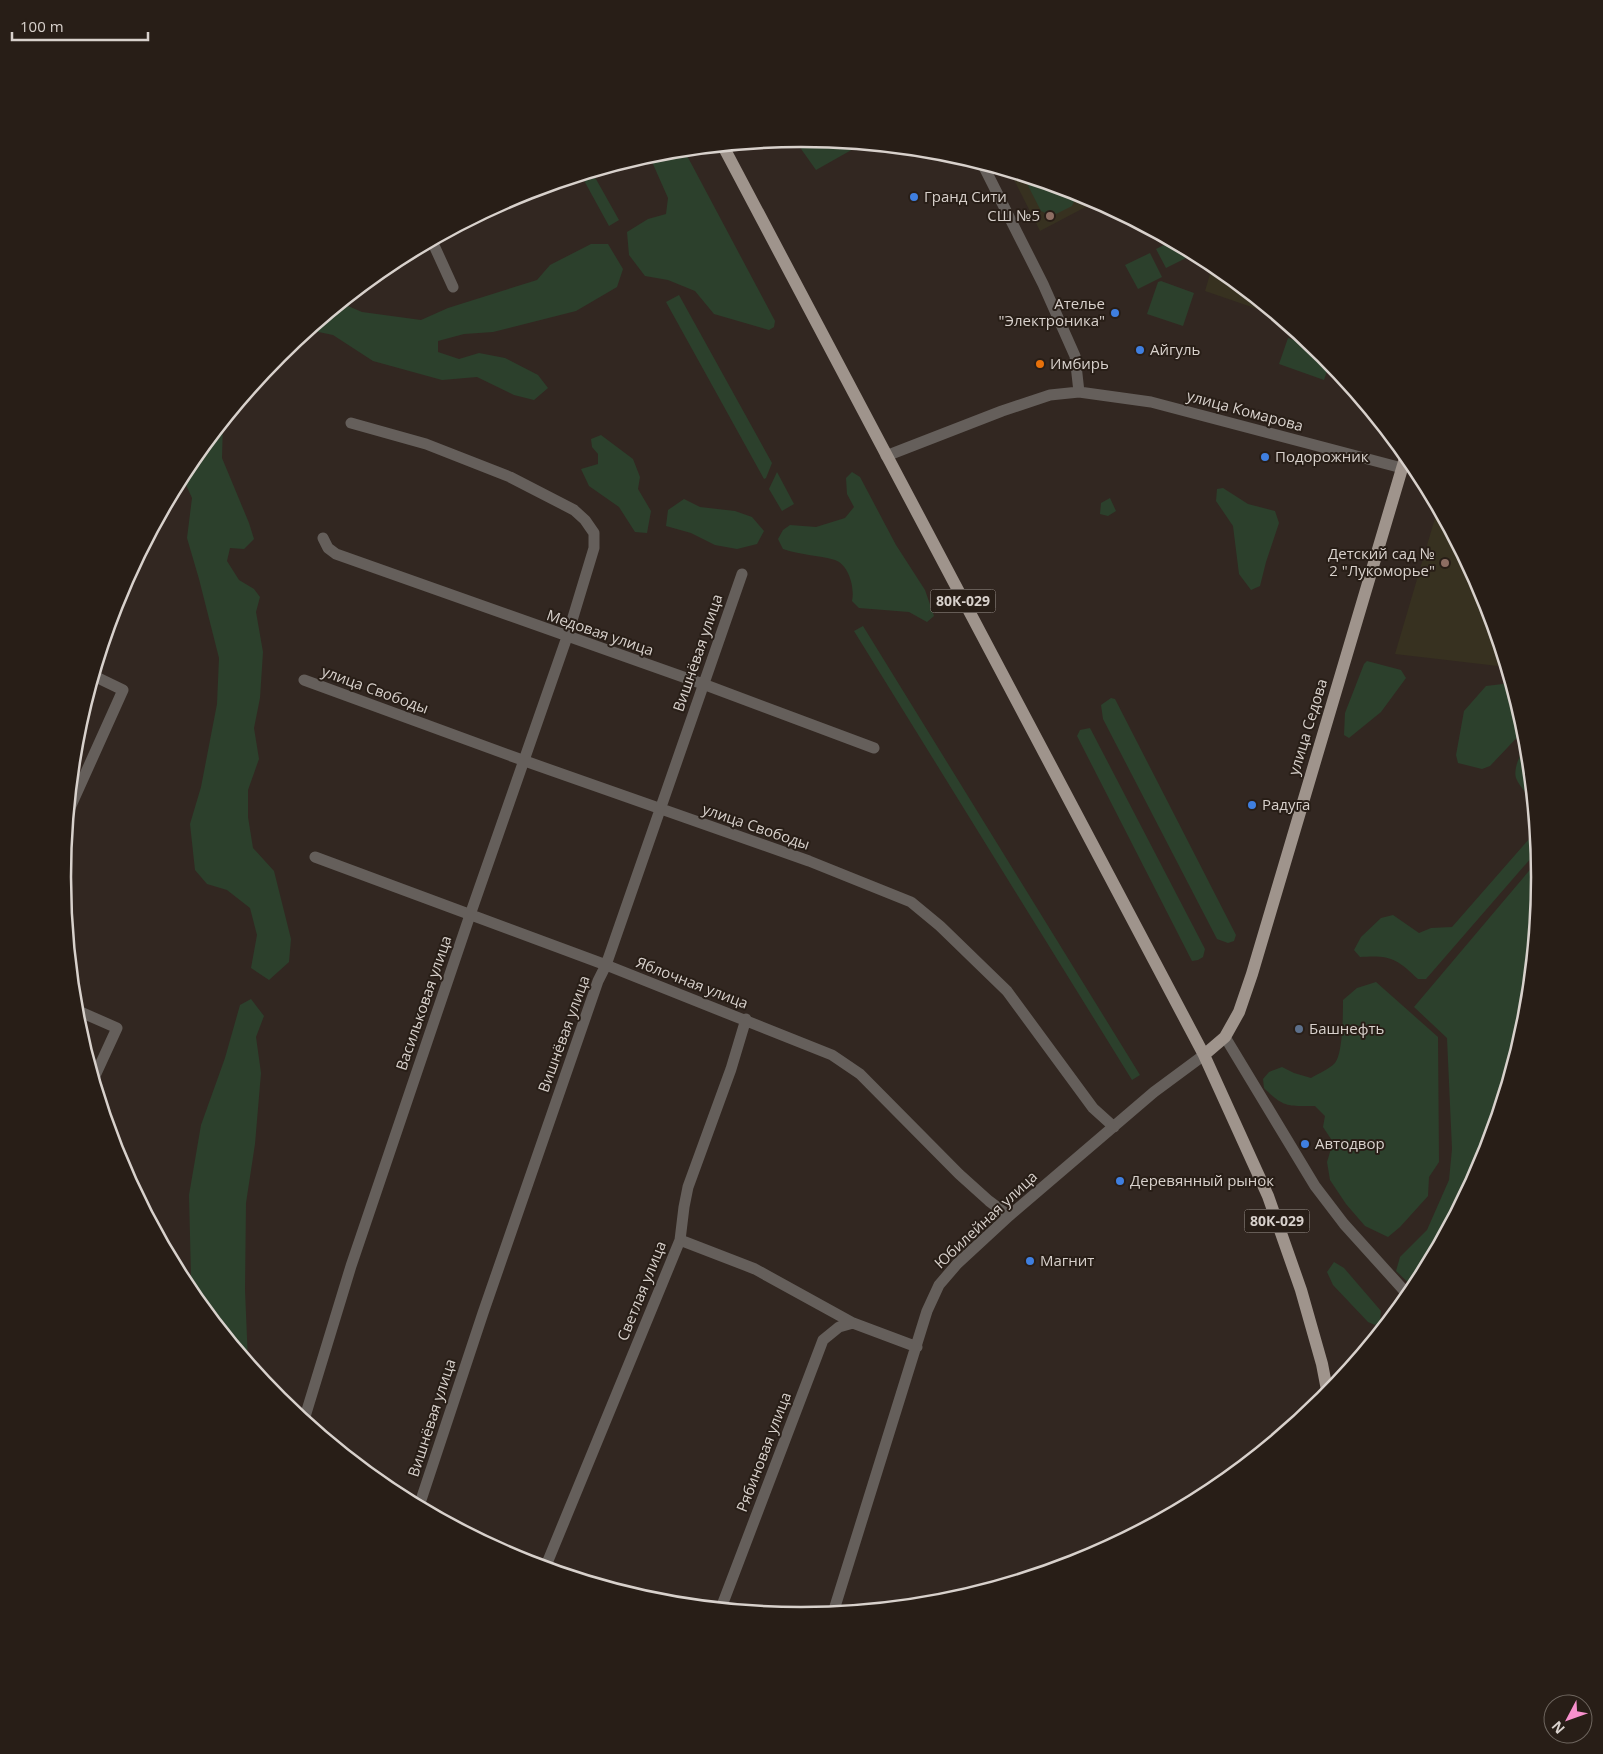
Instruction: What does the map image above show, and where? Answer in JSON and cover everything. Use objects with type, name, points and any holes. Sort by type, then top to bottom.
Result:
[{"type":"main road","name":"80К-029","points":[[726,151],[1204,1055],[1268,1196],[1301,1290],[1326,1384]]},
{"type":"main road","name":"улица Седова","points":[[1204,1055],[1225,1037],[1239,1012],[1252,974],[1403,463]]},
{"type":"street","points":[[986,171],[1043,284],[1075,356],[1079,392]]},
{"type":"street","points":[[434,246],[453,287]]},
{"type":"street","name":"улица Комарова","points":[[886,456],[1002,411],[1050,395],[1079,392],[1151,402],[1402,468]]},
{"type":"street","name":"Васильковая улица","points":[[306,1413],[351,1266],[567,637],[594,548],[594,533],[585,520],[574,510],[510,477],[426,444],[351,423]]},
{"type":"street","name":"Медовая улица","points":[[323,538],[328,548],[336,554],[703,684],[874,748]]},
{"type":"street","name":"Вишнёвая улица","points":[[421,1500],[495,1276],[598,981],[606,965],[661,809],[742,574]]},
{"type":"street","points":[[76,795],[123,690],[99,678]]},
{"type":"street","name":"улица Свободы","points":[[304,680],[525,761],[810,861],[911,902],[940,926],[1007,991],[1093,1108],[1114,1127]]},
{"type":"street","name":"Яблочная улица","points":[[315,858],[606,965],[746,1019],[832,1055],[860,1074],[959,1174],[1009,1216]]},
{"type":"street","points":[[84,1014],[117,1028],[97,1071]]},
{"type":"street","name":"Светлая улица","points":[[548,1561],[680,1240],[688,1187],[731,1069],[746,1019]]},
{"type":"street","points":[[1225,1037],[1315,1186],[1344,1224],[1404,1290]]},
{"type":"street","name":"Юбилейная улица","points":[[835,1606],[927,1310],[942,1280],[956,1264],[1009,1216],[1154,1092],[1204,1055]]},
{"type":"street","points":[[680,1240],[755,1269],[853,1323],[917,1347]]},
{"type":"street","name":"Рябиновая улица","points":[[723,1603],[823,1340],[839,1327],[853,1323]]},
{"type":"shaded area","name":"СШ №5","points":[[1014,179],[1088,205],[1040,231]]},
{"type":"shaded area","points":[[1210,272],[1261,310],[1205,291]]},
{"type":"shaded area","name":"Детский сад № 2 \"Лукоморье\"","points":[[1436,515],[1476,598],[1499,662],[1498,666],[1395,654]]},
{"type":"green space","points":[[800,147],[854,149],[816,170]]},
{"type":"green space","points":[[687,156],[775,321],[774,327],[769,330],[714,314],[695,291],[668,280],[645,276],[629,255],[627,232],[648,219],[666,214],[668,198],[652,163]]},
{"type":"green space","points":[[595,177],[619,220],[609,226],[584,181]]},
{"type":"green space","points":[[1027,183],[1075,200],[1072,206],[1052,216],[1041,211]]},
{"type":"green space","points":[[591,244],[608,244],[623,269],[617,287],[576,311],[493,332],[464,334],[438,341],[438,352],[459,359],[479,353],[505,358],[538,375],[548,388],[534,400],[514,395],[477,377],[442,380],[373,361],[333,335],[316,332],[347,306],[362,312],[421,320],[448,308],[537,280],[550,265]]},
{"type":"green space","points":[[1166,244],[1187,258],[1166,268],[1156,249]]},
{"type":"green space","points":[[1150,253],[1162,277],[1138,289],[1125,265]]},
{"type":"green space","points":[[1161,281],[1194,293],[1183,326],[1147,314],[1158,282]]},
{"type":"green space","points":[[679,295],[772,463],[764,479],[666,302]]},
{"type":"green space","points":[[1288,338],[1297,341],[1327,371],[1324,380],[1279,364]]},
{"type":"green space","points":[[223,431],[222,458],[254,539],[244,549],[230,548],[227,561],[239,580],[254,589],[260,597],[256,612],[263,652],[260,698],[254,728],[259,759],[248,790],[248,817],[253,848],[274,871],[291,939],[289,962],[269,980],[251,968],[257,935],[250,908],[227,890],[207,884],[195,870],[190,824],[201,787],[217,704],[219,658],[187,538],[192,498],[186,484]]},
{"type":"green space","points":[[601,435],[633,459],[640,477],[638,489],[651,511],[647,533],[635,532],[619,507],[589,486],[581,469],[598,464],[598,454],[592,447],[591,439]]},
{"type":"green space","points":[[777,472],[794,504],[782,511],[769,489]]},
{"type":"green space","points":[[852,472],[860,477],[896,545],[925,590],[934,616],[927,622],[909,612],[859,608],[852,601],[852,584],[847,572],[840,563],[829,558],[783,549],[778,539],[783,530],[790,525],[816,527],[845,518],[854,507],[847,494],[846,478]]},
{"type":"green space","points":[[1223,488],[1248,504],[1275,511],[1279,523],[1260,586],[1251,590],[1239,574],[1233,526],[1216,501],[1217,489]]},
{"type":"green space","points":[[1110,498],[1116,511],[1108,516],[1100,514],[1101,503]]},
{"type":"green space","points":[[684,499],[700,507],[735,511],[752,517],[764,531],[757,544],[737,549],[715,545],[691,533],[666,526],[668,510]]},
{"type":"green space","points":[[863,626],[1140,1075],[1132,1080],[854,631]]},
{"type":"green space","points":[[1367,661],[1401,670],[1406,678],[1381,712],[1349,738],[1344,735],[1345,713],[1364,664]]},
{"type":"green space","points":[[1506,684],[1518,736],[1490,766],[1482,769],[1458,763],[1456,755],[1464,711],[1486,686]]},
{"type":"green space","points":[[1111,698],[1115,699],[1236,935],[1234,941],[1228,943],[1217,939],[1103,719],[1101,705]]},
{"type":"green space","points":[[1090,728],[1205,949],[1203,957],[1198,960],[1192,961],[1077,736],[1080,730]]},
{"type":"green space","points":[[1521,754],[1527,794],[1516,778],[1518,760]]},
{"type":"green space","points":[[1530,837],[1531,858],[1426,979],[1418,979],[1404,966],[1392,959],[1360,957],[1354,950],[1361,937],[1381,918],[1393,915],[1419,933],[1431,928],[1452,927]]},
{"type":"green space","points":[[1532,868],[1526,972],[1507,1066],[1493,1112],[1476,1156],[1434,1242],[1409,1283],[1396,1271],[1400,1257],[1427,1230],[1449,1180],[1452,1149],[1447,1038],[1414,1007]]},
{"type":"green space","points":[[1376,982],[1438,1037],[1439,1162],[1429,1177],[1428,1196],[1400,1227],[1388,1237],[1365,1226],[1346,1204],[1330,1180],[1327,1162],[1333,1142],[1323,1127],[1325,1116],[1315,1106],[1292,1106],[1282,1102],[1264,1088],[1263,1079],[1269,1072],[1282,1067],[1311,1078],[1335,1063],[1340,1051],[1343,1000],[1357,988]]},
{"type":"green space","points":[[251,999],[264,1016],[256,1037],[261,1073],[255,1144],[246,1203],[245,1290],[248,1353],[222,1322],[192,1279],[189,1195],[201,1125],[225,1058],[240,1005]]},
{"type":"green space","points":[[1334,1262],[1344,1268],[1381,1311],[1380,1322],[1375,1325],[1368,1322],[1333,1285],[1327,1272]]},
{"type":"place","name":"Гранд Сити","points":[[914,197]]},
{"type":"place","name":"СШ №5","points":[[1050,216]]},
{"type":"place","name":"Ателье \"Электроника\"","points":[[1115,313]]},
{"type":"place","name":"Айгуль","points":[[1140,350]]},
{"type":"place","name":"Имбирь","points":[[1040,364]]},
{"type":"place","name":"Подорожник","points":[[1265,457]]},
{"type":"place","name":"Детский сад № 2 \"Лукоморье\"","points":[[1445,563]]},
{"type":"place","name":"Радуга","points":[[1252,805]]},
{"type":"place","name":"Башнефть","points":[[1299,1029]]},
{"type":"place","name":"Автодвор","points":[[1305,1144]]},
{"type":"place","name":"Деревянный рынок","points":[[1120,1181]]},
{"type":"place","name":"Магнит","points":[[1030,1261]]}]
